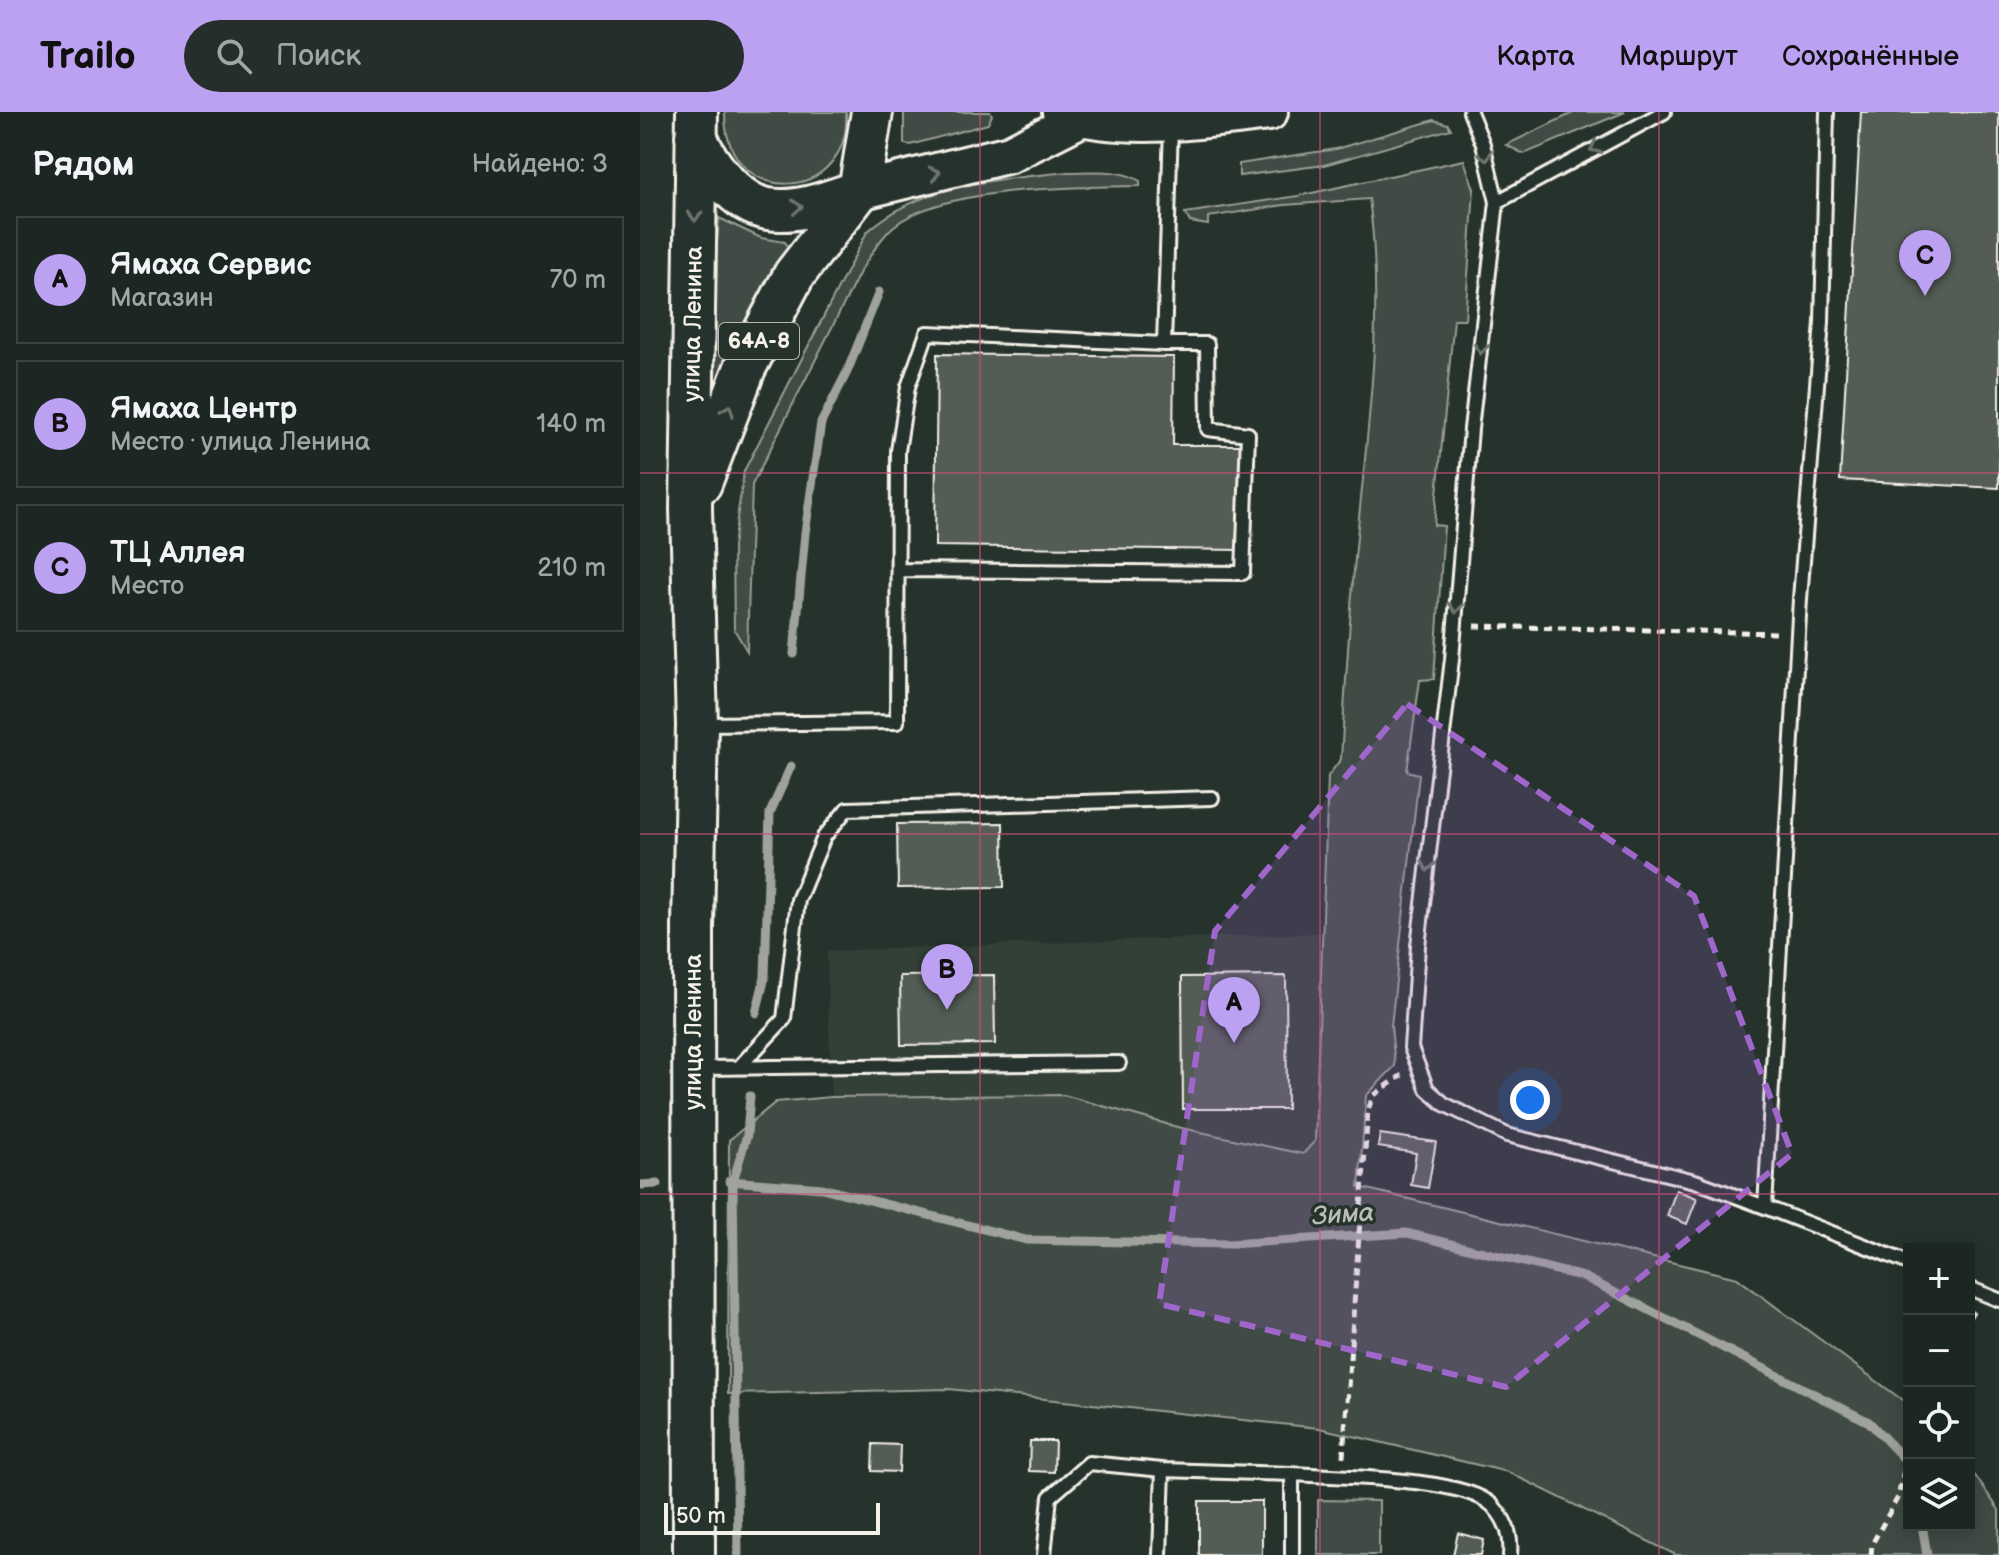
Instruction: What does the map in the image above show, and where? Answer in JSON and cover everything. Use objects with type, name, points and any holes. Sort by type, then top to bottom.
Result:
[{"type":"main road","name":"64А-8","points":[[695,121],[722,182],[766,209],[818,205],[859,191],[872,112]]},
{"type":"main road","points":[[859,191],[1010,154],[1072,114],[1171,117],[1269,112]]},
{"type":"main road","name":"улица Ленина","points":[[694,1555],[693,1068],[697,725],[691,509],[695,121]]},
{"type":"main road","name":"улица Ленина","points":[[691,509],[745,368],[794,275],[859,191]]},
{"type":"lane","points":[[1470,112],[1483,144],[1497,202],[1471,429],[1452,659],[1418,946],[1411,1048],[1416,1067],[1427,1089],[1444,1104],[1507,1135],[1695,1181],[1903,1261]]},
{"type":"lane","points":[[1497,202],[1664,112]]},
{"type":"lane","points":[[1765,1207],[1799,610],[1822,322],[1827,112]]},
{"type":"lane","points":[[1164,344],[1171,117]]},
{"type":"lane","points":[[697,725],[897,722],[898,451],[908,387],[927,333],[1207,344],[1208,429],[1248,434],[1243,573],[898,570]]},
{"type":"lane","points":[[739,1067],[784,1019],[798,900],[824,837],[847,809],[1212,798]]},
{"type":"lane","points":[[693,1068],[1119,1063]]},
{"type":"lane","points":[[1975,1290],[1999,1300]]},
{"type":"lane","points":[[1044,1555],[1050,1497],[1089,1463],[1163,1470],[1341,1477],[1457,1488],[1491,1505],[1512,1536],[1510,1555]]},
{"type":"lane","points":[[1160,1555],[1163,1470]]},
{"type":"lane","points":[[1292,1474],[1292,1555]]},
{"type":"path","points":[[1469,625],[1782,633]]},
{"type":"path","points":[[1341,1477],[1368,1110],[1373,1096],[1416,1067]]},
{"type":"path","points":[[1871,1555],[1872,1544],[1898,1497],[1906,1459]]},
{"type":"highlighted area","points":[[1407,704],[1694,896],[1792,1154],[1506,1387],[1159,1304],[1215,931]]},
{"type":"shaded area","points":[[725,112],[846,112],[842,142],[829,165],[810,179],[787,184],[764,180],[744,167],[730,144]]},
{"type":"shaded area","points":[[904,112],[990,112],[992,115],[988,124],[910,145],[904,144]]},
{"type":"shaded area","points":[[1575,112],[1625,112],[1524,154],[1506,145]]},
{"type":"shaded area","points":[[1434,120],[1448,124],[1451,129],[1324,165],[1239,176],[1239,164],[1336,149]]},
{"type":"shaded area","points":[[1464,160],[1474,189],[1465,319],[1454,319],[1434,525],[1444,526],[1434,679],[1420,680],[1407,771],[1419,774],[1391,1026],[1395,1066],[1366,1096],[1359,1187],[1737,1278],[1903,1401],[1903,1531],[1975,1531],[1975,1476],[1999,1510],[1999,1555],[1676,1555],[1508,1472],[1319,1428],[949,1389],[728,1394],[729,1140],[776,1102],[831,1097],[1064,1095],[1177,1127],[1303,1154],[1315,1141],[1328,776],[1341,759],[1373,363],[1375,281],[1369,199],[1284,205],[1208,217],[1208,225],[1190,222],[1185,213],[1298,196]]},
{"type":"shaded area","points":[[1068,172],[1124,174],[1140,181],[1140,186],[1012,191],[944,203],[916,213],[894,226],[876,247],[861,270],[752,485],[747,651],[734,629],[733,546],[744,471],[867,232],[889,215],[936,193],[988,181]]},
{"type":"shaded area","points":[[719,218],[761,238],[785,242],[789,248],[713,389],[706,385]]},
{"type":"shaded area","points":[[1320,933],[1315,1141],[1303,1154],[1177,1127],[1064,1095],[831,1097],[827,951]]},
{"type":"shaded area","points":[[1318,1500],[1379,1501],[1379,1555],[1318,1555]]},
{"type":"building","points":[[1861,112],[1999,112],[1999,488],[1840,480]]},
{"type":"building","points":[[937,354],[1174,357],[1173,445],[1242,445],[1241,550],[935,546]]},
{"type":"building","points":[[1003,823],[1004,887],[898,888],[897,824]]},
{"type":"building","points":[[994,975],[995,1044],[901,1045],[900,976]]},
{"type":"building","points":[[1286,976],[1287,1109],[1183,1109],[1182,977]]},
{"type":"building","points":[[1380,1134],[1436,1142],[1428,1188],[1411,1185],[1416,1153],[1378,1147]]},
{"type":"building","points":[[1676,1190],[1697,1198],[1687,1224],[1667,1216]]},
{"type":"building","points":[[1030,1441],[1055,1441],[1054,1472],[1029,1471]]},
{"type":"building","points":[[873,1444],[900,1445],[899,1472],[872,1471]]},
{"type":"building","points":[[1199,1501],[1262,1501],[1262,1555],[1199,1555]]},
{"type":"building","points":[[1458,1533],[1484,1540],[1481,1555],[1453,1555]]},
{"type":"waterway","points":[[794,654],[805,533],[821,423],[847,372],[879,292]]},
{"type":"waterway","points":[[756,1013],[765,977],[770,813],[791,766]]},
{"type":"waterway","points":[[738,1555],[733,1181],[747,1135],[750,1096]]},
{"type":"waterway","name":"Зима","points":[[729,1181],[822,1188],[1026,1240],[1229,1244],[1407,1233],[1584,1277],[1869,1422],[1904,1459]]},
{"type":"waterway","name":"Зима","points":[[640,1185],[658,1184]]},
{"type":"waterway","name":"Зима","points":[[1923,1531],[1927,1555]]},
{"type":"place","name":"ТЦ Аллея","points":[[1925,296]]},
{"type":"place","name":"Ямаха Центр","points":[[947,1010]]},
{"type":"place","name":"Ямаха Сервис","points":[[1234,1043]]}]
